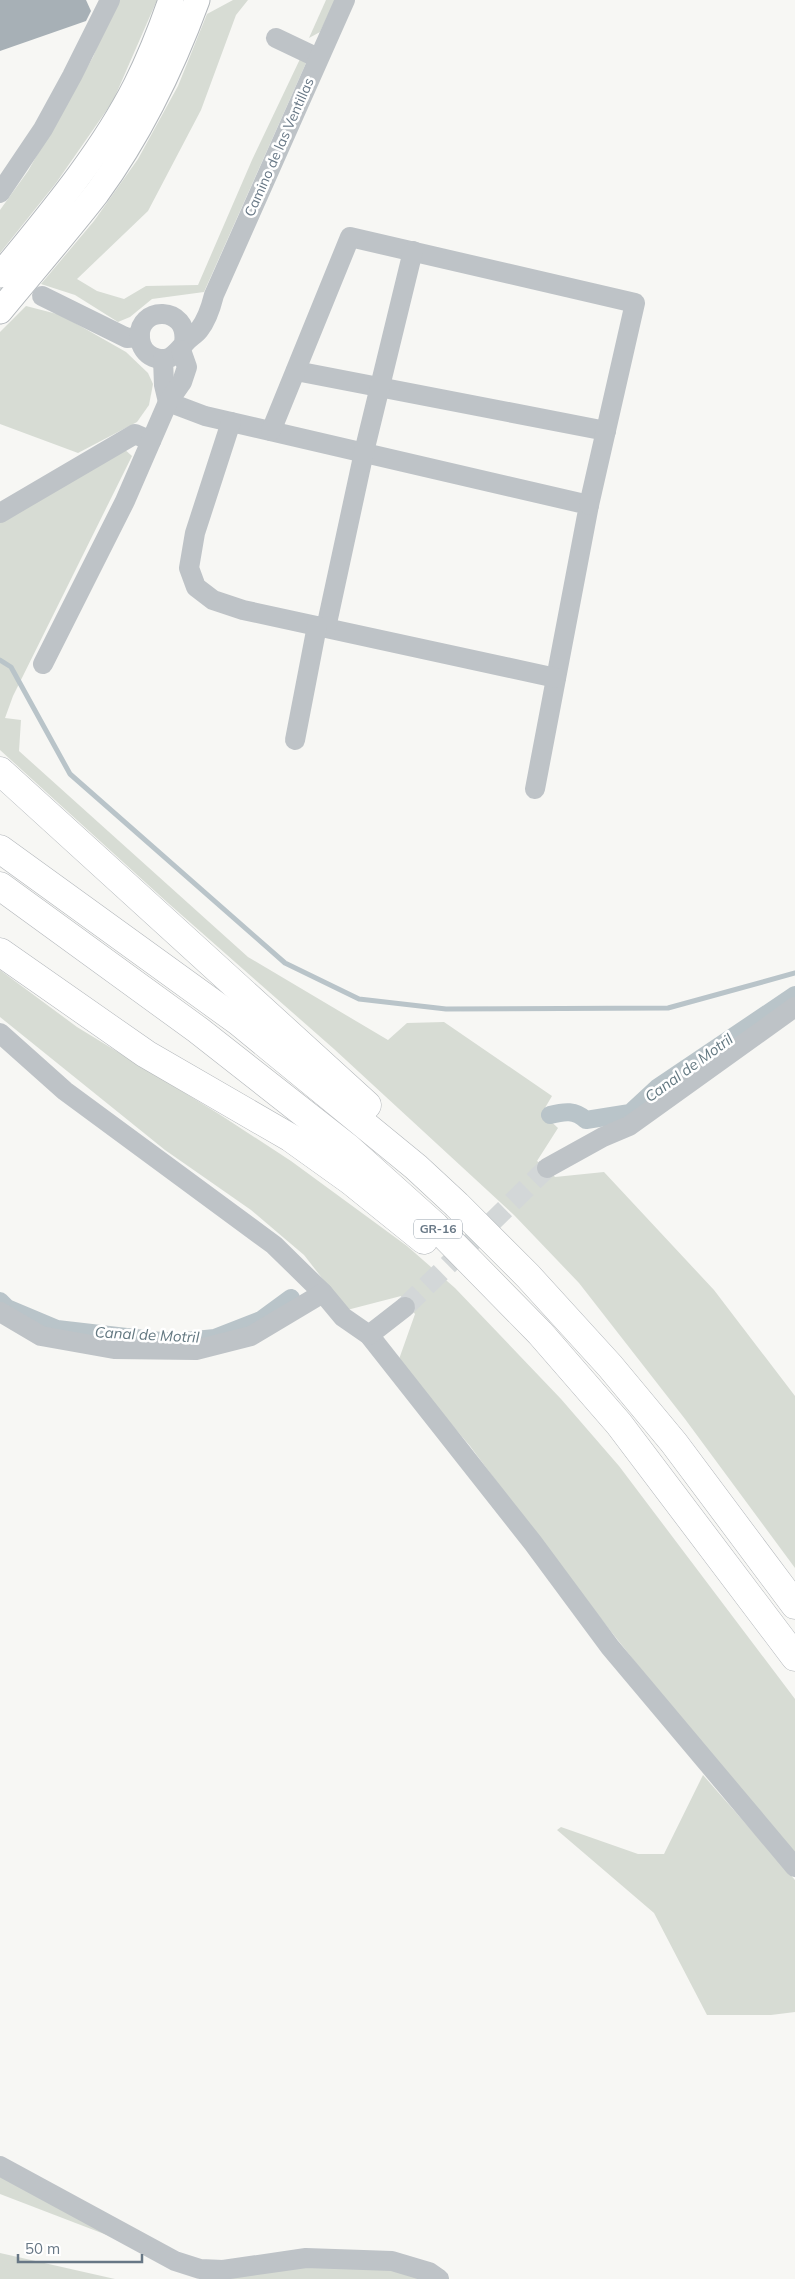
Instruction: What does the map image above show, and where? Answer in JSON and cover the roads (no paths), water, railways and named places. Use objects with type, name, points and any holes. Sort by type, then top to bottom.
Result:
[{"type":"highway","points":[[0,771],[428,1161],[457,1205]]},
{"type":"highway","name":"GR-16","points":[[0,849],[239,1022],[416,1167],[457,1205],[528,1276],[610,1366],[674,1443],[795,1605]]},
{"type":"highway","name":"GR-16","points":[[0,886],[198,1030],[347,1147],[435,1226],[540,1333],[619,1424],[795,1657]]},
{"type":"highway","points":[[0,952],[146,1054],[291,1138],[351,1181],[457,1268],[502,1311],[540,1333]]},
{"type":"main road","points":[[0,275],[75,182],[107,135],[136,85],[171,0]]},
{"type":"main road","points":[[0,311],[97,192],[129,145],[156,96],[181,44],[197,0]]},
{"type":"street","points":[[0,193],[43,129],[110,0]]},
{"type":"street","name":"Camino de las Ventillas","points":[[182,346],[199,331],[211,309],[214,295],[345,0]]},
{"type":"street","points":[[276,38],[318,58]]},
{"type":"street","points":[[271,431],[350,236],[635,303],[589,505],[535,789]]},
{"type":"street","points":[[295,740],[413,251]]},
{"type":"street","name":"Camino de las Ventillas","points":[[176,318],[189,314],[214,295]]},
{"type":"street","points":[[42,296],[127,338],[140,337]]},
{"type":"street","points":[[43,664],[125,501],[168,402],[182,382],[187,367],[182,346],[184,329],[176,318],[169,315],[155,315],[144,324],[140,337],[141,344],[149,355],[163,359],[176,355],[182,346]]},
{"type":"street","points":[[163,359],[164,385],[168,402]]},
{"type":"street","points":[[296,371],[606,431]]},
{"type":"street","points":[[168,402],[205,416],[589,505]]},
{"type":"street","points":[[231,422],[194,533],[189,568],[196,587],[213,600],[243,610],[556,678]]},
{"type":"street","points":[[0,513],[135,434],[151,441]]},
{"type":"street","points":[[547,1168],[603,1137],[629,1126],[795,1007]]},
{"type":"street","points":[[0,1033],[65,1091],[274,1245],[323,1293],[343,1317],[369,1336],[533,1543],[610,1646],[795,1867]]},
{"type":"street","points":[[0,1312],[41,1336],[114,1349],[196,1350],[251,1336],[323,1293]]},
{"type":"street","points":[[369,1336],[405,1307]]},
{"type":"street","points":[[0,2166],[175,2261],[200,2269],[224,2270],[306,2258],[392,2261],[429,2272],[440,2279]]},
{"type":"waterway","points":[[0,660],[11,667],[70,774],[285,963],[359,999],[446,1009],[668,1008],[795,973]]},
{"type":"waterway","name":"Canal de Motril","points":[[550,1115],[570,1112],[578,1114],[586,1120],[630,1113],[657,1088],[795,995]]},
{"type":"waterway","name":"Canal de Motril","points":[[0,1301],[7,1308],[57,1329],[161,1341],[185,1341],[215,1338],[261,1320],[291,1298]]},
{"type":"tunnel","points":[[405,1307],[547,1168]]}]
